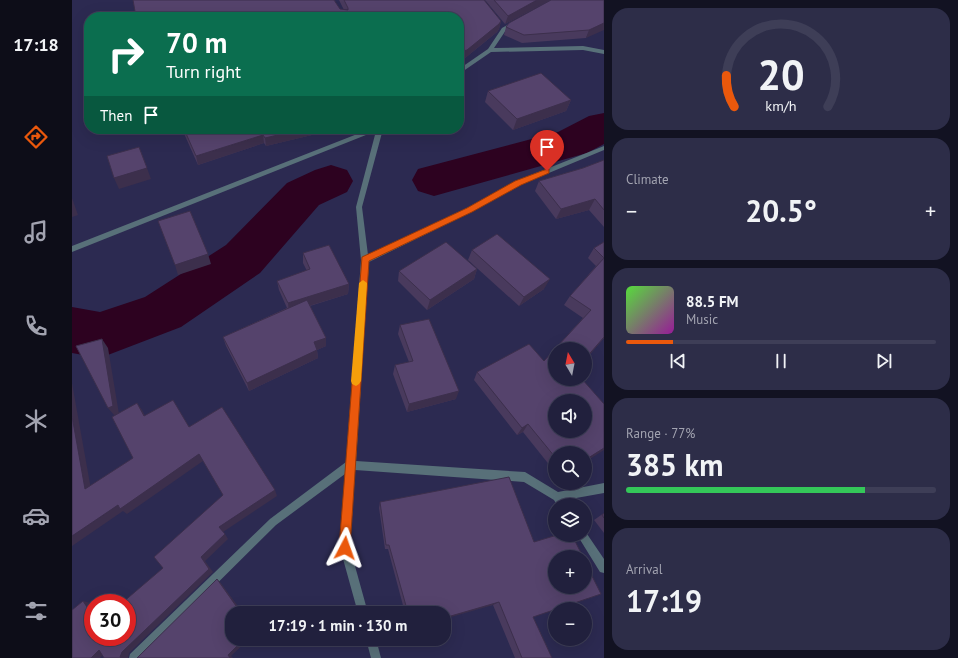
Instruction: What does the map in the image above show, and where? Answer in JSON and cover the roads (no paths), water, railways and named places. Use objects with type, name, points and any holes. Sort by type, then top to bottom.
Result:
[{"type":"street","points":[[464,68],[490,50],[504,29],[524,18]]},
{"type":"street","points":[[499,23],[504,29]]},
{"type":"street","points":[[490,50],[583,48],[604,52]]},
{"type":"street","points":[[72,249],[363,134]]},
{"type":"street","points":[[361,606],[345,548],[365,260],[359,207],[379,134]]},
{"type":"street","points":[[365,260],[470,210],[518,183],[604,148]]},
{"type":"street","points":[[134,658],[273,522],[350,465],[525,477],[556,498]]},
{"type":"street","points":[[570,498],[604,488]]},
{"type":"street","points":[[587,542],[604,568]]},
{"type":"street","points":[[373,646],[376,658]]},
{"type":"waterway","points":[[434,180],[572,143],[604,126]]},
{"type":"waterway","points":[[72,330],[100,335],[163,312],[243,259],[303,194],[331,181]]}]
